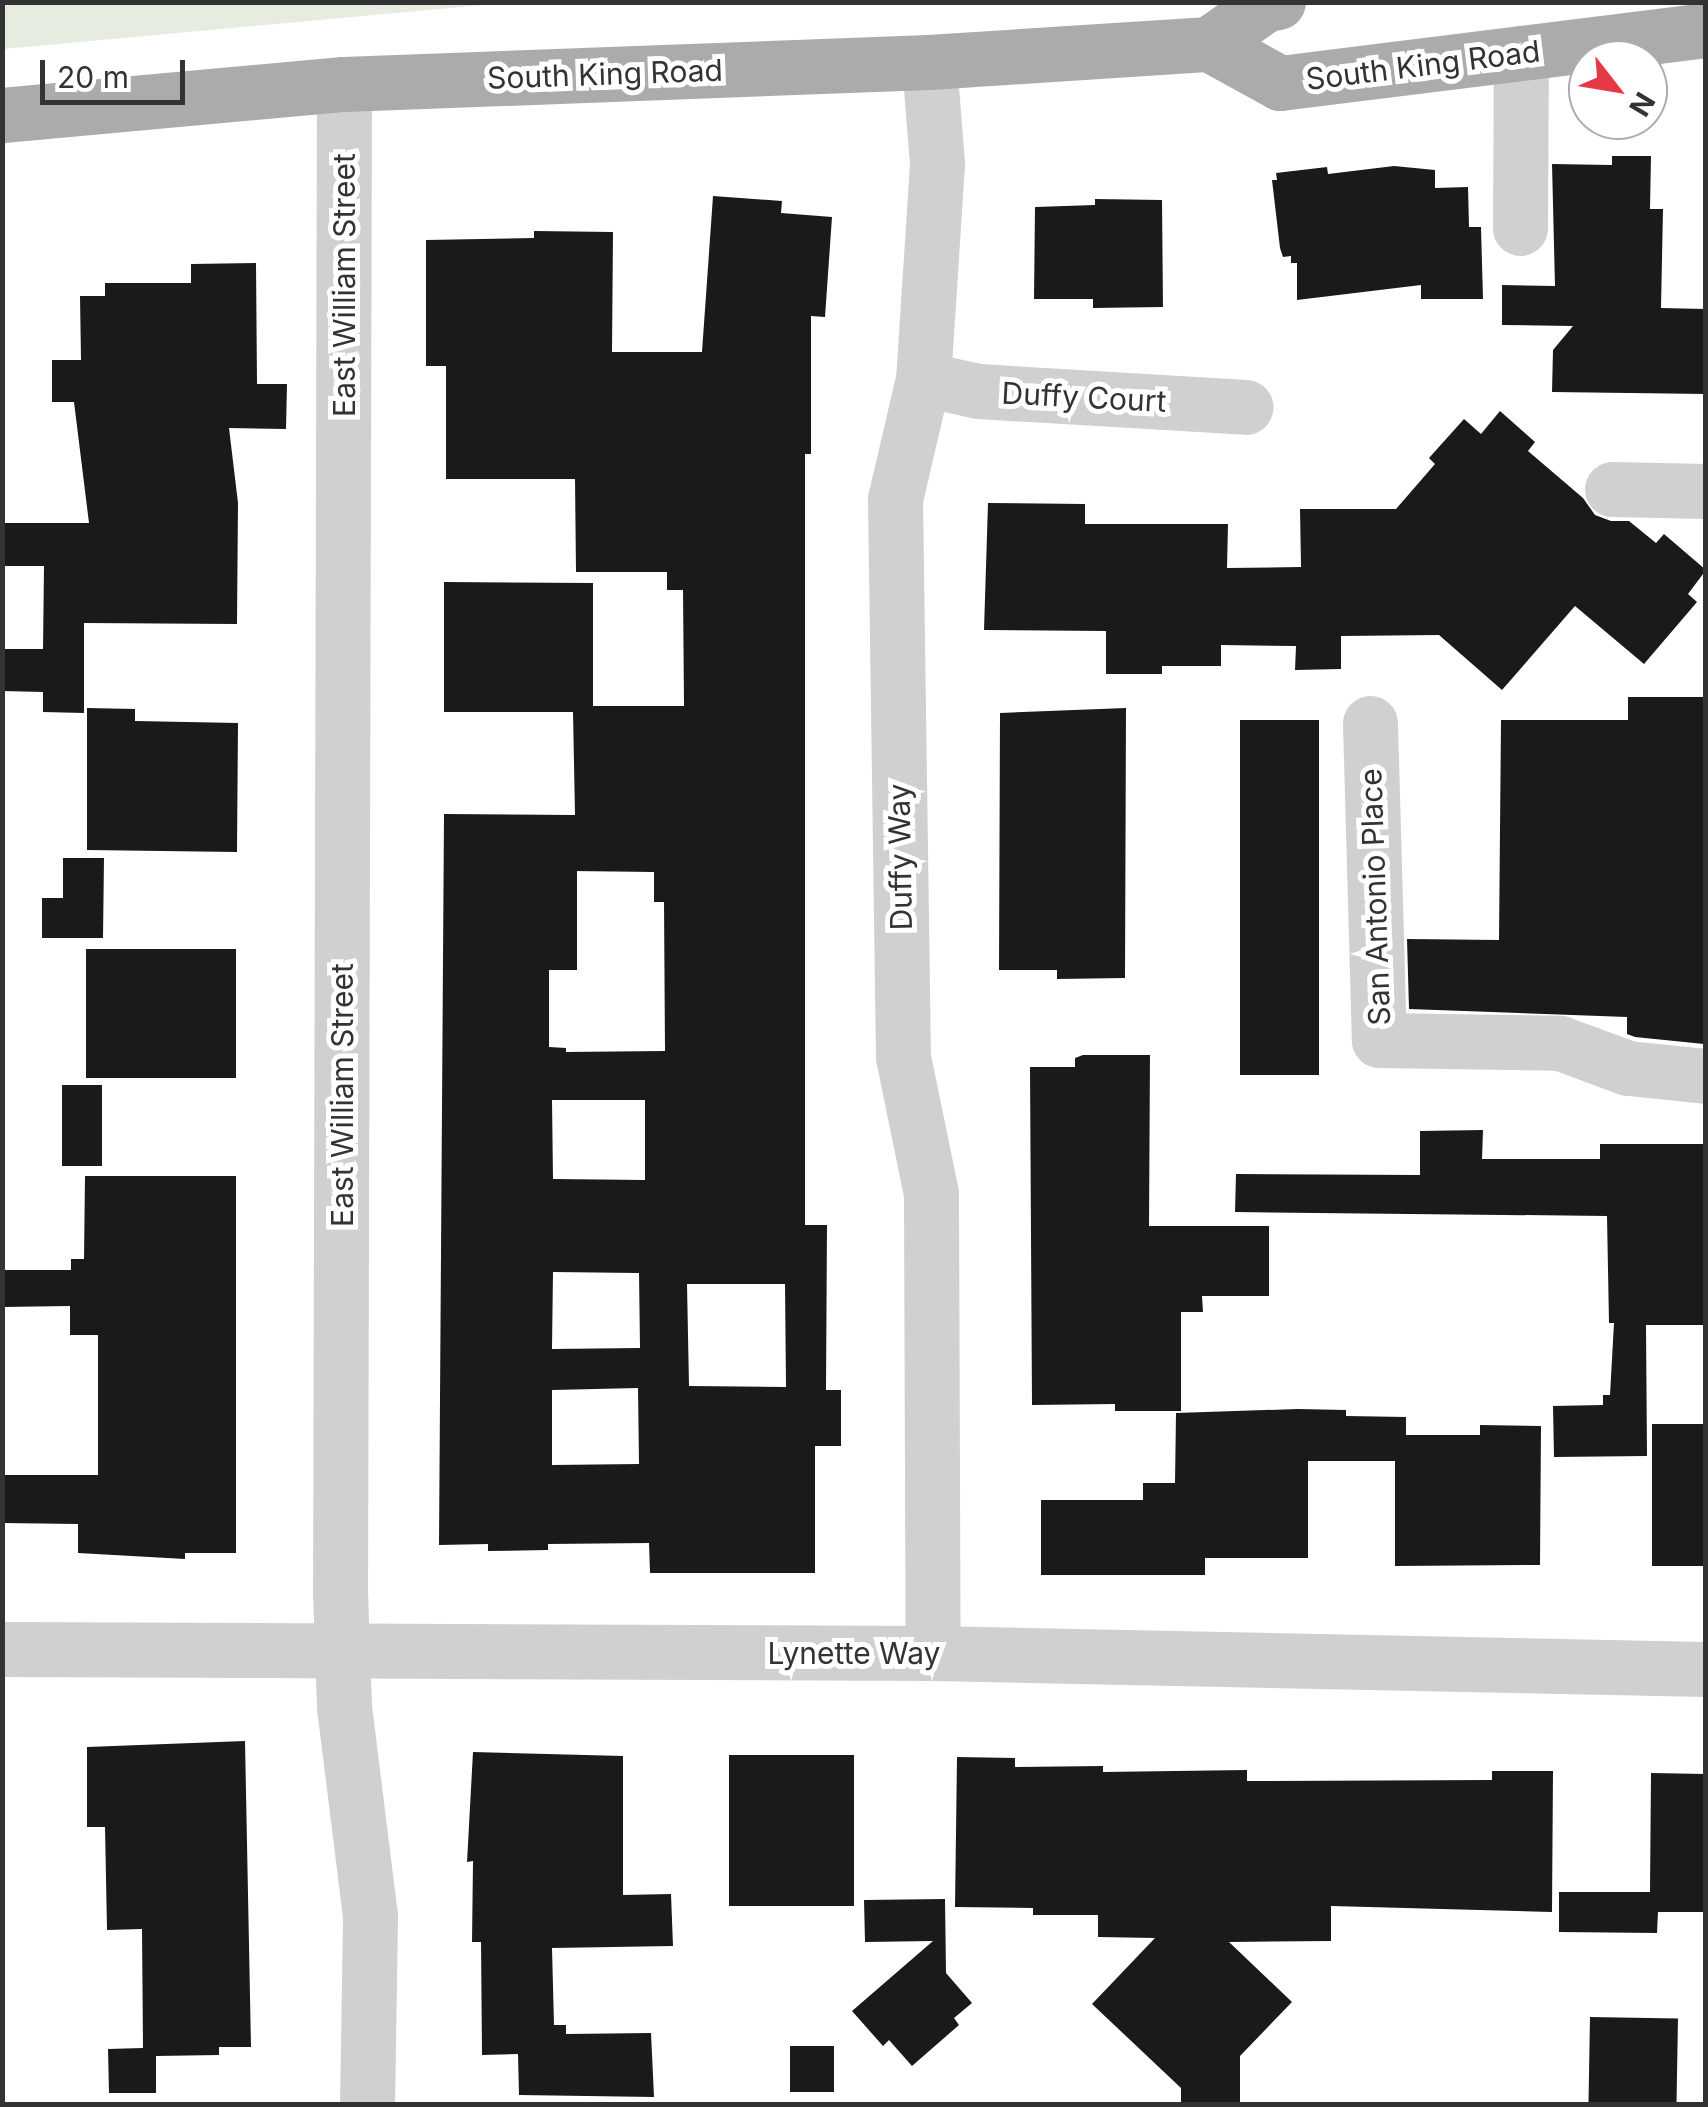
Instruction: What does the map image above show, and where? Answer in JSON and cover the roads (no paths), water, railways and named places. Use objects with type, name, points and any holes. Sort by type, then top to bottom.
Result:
[{"type":"main road","points":[[1209,44],[1266,4],[1278,2]]},
{"type":"main road","name":"South King Road","points":[[2,115],[344,84],[929,62],[1209,44],[1280,83],[1706,30]]},
{"type":"street","points":[[1520,228],[1521,53]]},
{"type":"street","name":"Duffy Way","points":[[929,62],[937,164],[923,379],[895,499],[904,1057],[931,1194],[933,1653]]},
{"type":"street","name":"East William Street","points":[[344,84],[342,1651],[344,1707],[370,1916],[367,2104]]},
{"type":"street","name":"Duffy Court","points":[[923,379],[978,391],[1246,407]]},
{"type":"street","points":[[1612,489],[1706,491]]},
{"type":"street","name":"San Antonio Place","points":[[1370,723],[1379,1040],[1560,1043],[1628,1068],[1706,1076]]},
{"type":"street","name":"Lynette Way","points":[[2,1649],[933,1653],[1706,1669]]}]
